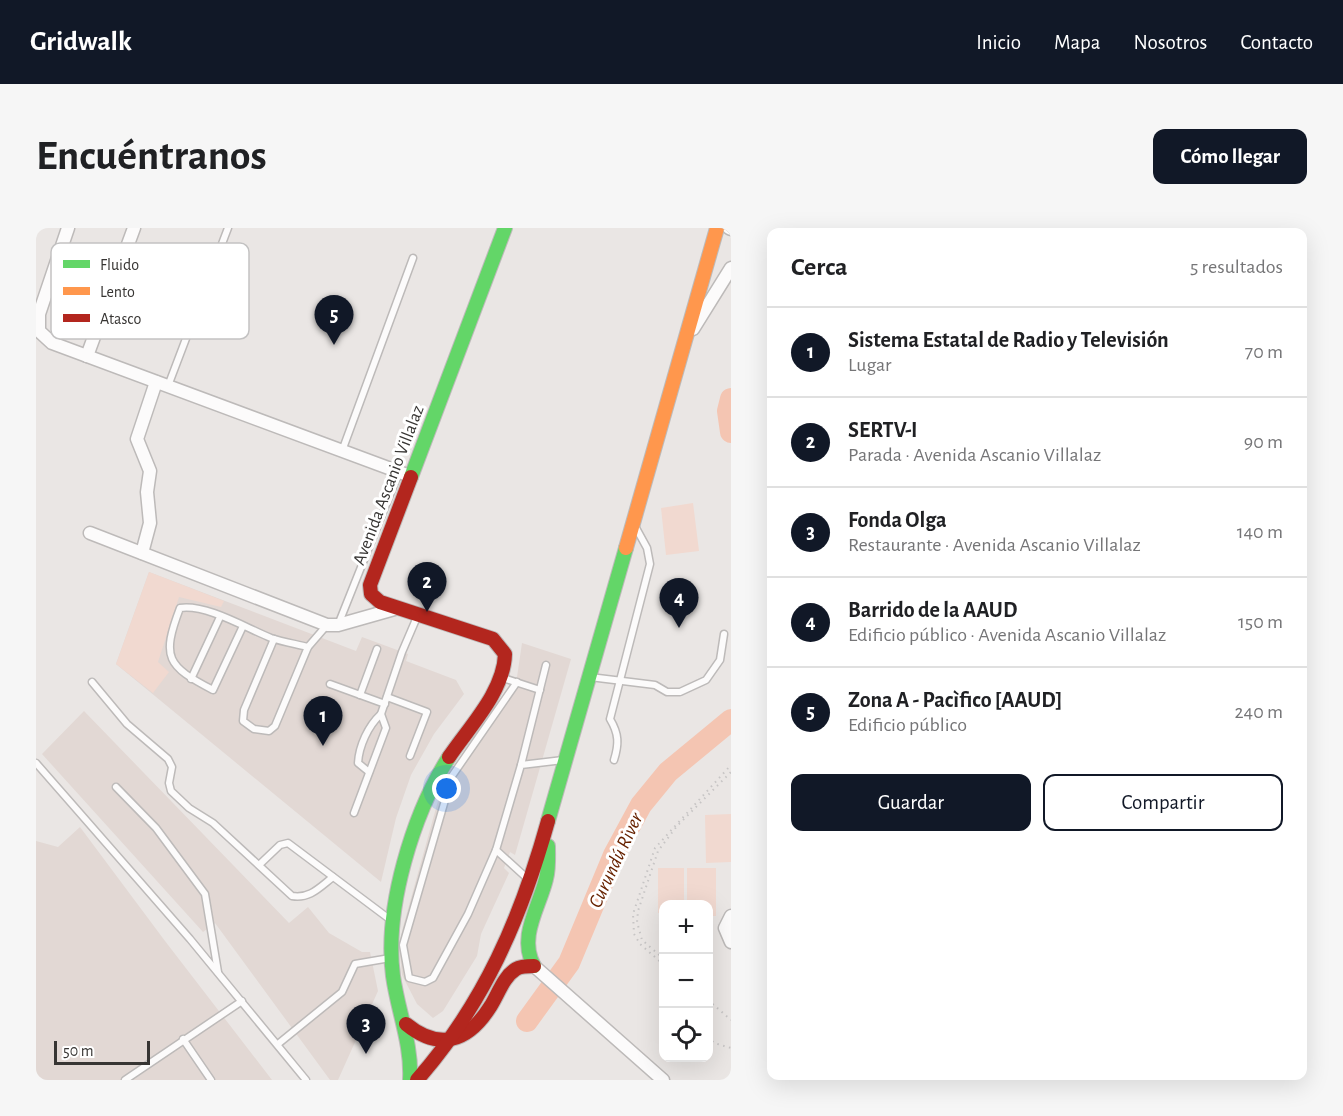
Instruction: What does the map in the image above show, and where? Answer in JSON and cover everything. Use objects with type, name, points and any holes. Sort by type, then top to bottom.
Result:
[{"type":"main road","name":"Avenida Ascanio Villalaz","points":[[410,1080],[411,1045],[393,977],[391,958],[393,922],[408,860],[435,781],[499,677],[505,655],[497,641],[380,602],[372,594],[370,585],[404,474],[505,228]]},
{"type":"main road","points":[[417,1080],[454,1037],[498,964],[531,882],[717,228]]},
{"type":"main road","points":[[537,969],[528,957],[527,944],[548,873],[549,824]]},
{"type":"main road","points":[[406,1024],[419,1036],[431,1041],[454,1037],[481,1019],[516,969],[537,969]]},
{"type":"street","points":[[63,243],[68,228]]},
{"type":"street","points":[[128,243],[134,228]]},
{"type":"street","points":[[687,338],[731,268]]},
{"type":"street","points":[[51,278],[39,314],[39,331],[52,342],[404,474]]},
{"type":"street","points":[[87,356],[93,339]]},
{"type":"street","points":[[142,553],[150,523],[147,492],[150,471],[137,439],[162,384]]},
{"type":"street","points":[[90,533],[332,625],[398,608]]},
{"type":"street","points":[[731,916],[725,928],[731,942]]},
{"type":"street","points":[[537,969],[663,1080]]},
{"type":"lane","points":[[222,243],[228,228]]},
{"type":"lane","points":[[342,451],[413,258]]},
{"type":"lane","points":[[162,384],[181,339]]},
{"type":"lane","points":[[274,639],[244,710],[243,721],[254,729],[269,731],[275,726],[308,646],[332,625],[404,474]]},
{"type":"lane","points":[[614,760],[619,744],[610,719],[650,564],[647,548],[634,525]]},
{"type":"lane","points":[[243,626],[213,690],[182,674],[170,657],[169,636],[180,608],[193,606],[243,626],[274,639],[308,646]]},
{"type":"lane","points":[[369,772],[358,763],[359,753],[372,722],[381,714],[418,614]]},
{"type":"lane","points":[[191,679],[220,617]]},
{"type":"lane","points":[[590,677],[655,685],[673,693],[706,680],[720,660],[724,634]]},
{"type":"lane","points":[[360,695],[377,649]]},
{"type":"lane","points":[[517,682],[452,776],[403,945],[410,978],[425,982],[433,978],[468,914],[496,850],[521,765],[546,665]]},
{"type":"lane","points":[[499,677],[540,690]]},
{"type":"lane","points":[[92,682],[127,724],[168,759],[172,767],[169,783],[171,791],[189,808],[213,823],[292,896],[301,898],[311,894],[333,877]]},
{"type":"lane","points":[[330,684],[360,695],[427,712],[410,756]]},
{"type":"lane","points":[[354,813],[386,728],[381,714]]},
{"type":"lane","points":[[521,765],[567,759]]},
{"type":"lane","points":[[36,764],[88,820],[306,1080]]},
{"type":"lane","points":[[116,787],[156,828],[205,894],[218,973]]},
{"type":"lane","points":[[259,865],[280,845],[288,843],[393,922]]},
{"type":"lane","points":[[496,850],[531,882]]},
{"type":"lane","points":[[278,1044],[342,992],[355,964],[391,958]]},
{"type":"lane","points":[[125,1080],[242,1001]]},
{"type":"lane","points":[[183,1039],[211,1080]]},
{"type":"path","points":[[659,961],[640,944],[634,934],[633,914],[655,848],[731,765]]},
{"type":"path","points":[[659,955],[642,940],[637,922],[638,910],[658,851],[677,826],[731,772]]},
{"type":"path","points":[[713,1004],[731,1020]]},
{"type":"path","points":[[713,1042],[731,1048]]},
{"type":"shaded area","points":[[693,503],[699,551],[666,555],[661,508]]},
{"type":"shaded area","points":[[149,572],[356,651],[362,637],[408,654],[406,661],[456,680],[464,694],[434,734],[411,775],[396,818],[381,882],[116,664]]},
{"type":"shaded area","points":[[149,572],[224,601],[221,607],[179,597],[158,662],[169,672],[153,693],[116,664]]},
{"type":"shaded area","points":[[522,643],[571,659],[515,855],[510,852],[504,868],[509,873],[481,934],[477,956],[443,1011],[433,1018],[417,1004],[402,975],[399,946],[403,927],[441,790],[471,741],[517,677]]},
{"type":"shaded area","points":[[84,711],[289,923],[308,907],[329,933],[362,952],[370,952],[378,991],[338,1080],[330,1080],[215,923],[203,932],[42,754]]},
{"type":"shaded area","points":[[731,814],[731,862],[706,863],[705,815]]},
{"type":"shaded area","points":[[80,827],[272,1080],[36,1080],[36,841],[58,847]]},
{"type":"shaded area","points":[[658,868],[684,868],[684,900],[659,900],[658,913]]},
{"type":"shaded area","points":[[687,868],[716,868],[716,916],[713,916],[713,900],[687,900]]},
{"type":"waterway","name":"Curundú River","points":[[731,399],[728,411],[731,432]]},
{"type":"waterway","name":"Curundú River","points":[[527,1021],[569,963],[614,855],[641,805],[668,772],[731,720]]},
{"type":"traffic: fast","points":[[411,477],[505,228]]},
{"type":"traffic: fast","points":[[548,821],[626,548]]},
{"type":"traffic: fast","points":[[410,1080],[407,1041],[393,976],[391,949],[393,921],[397,892],[413,833],[436,780],[449,757]]},
{"type":"traffic: fast","points":[[534,966],[528,944],[529,933],[547,875],[548,846]]},
{"type":"traffic: slow","points":[[626,548],[717,228]]},
{"type":"traffic: jam","points":[[411,477],[370,585],[371,594],[380,602],[493,639],[505,654],[499,682],[492,695],[449,757]]},
{"type":"traffic: jam","points":[[417,1080],[462,1021],[498,958],[526,892],[548,821]]},
{"type":"traffic: jam","points":[[406,1024],[430,1038],[452,1039],[462,1035],[481,1019],[511,972],[520,967],[534,966]]},
{"type":"place","name":"Zona A - Pacìfico [AAUD]","points":[[334,345]]},
{"type":"place","name":"SERTV-I","points":[[427,612]]},
{"type":"place","name":"Barrido de la AAUD","points":[[679,628]]},
{"type":"place","name":"Sistema Estatal de Radio y Televisión","points":[[323,746]]},
{"type":"place","name":"Fonda Olga","points":[[366,1054]]}]
